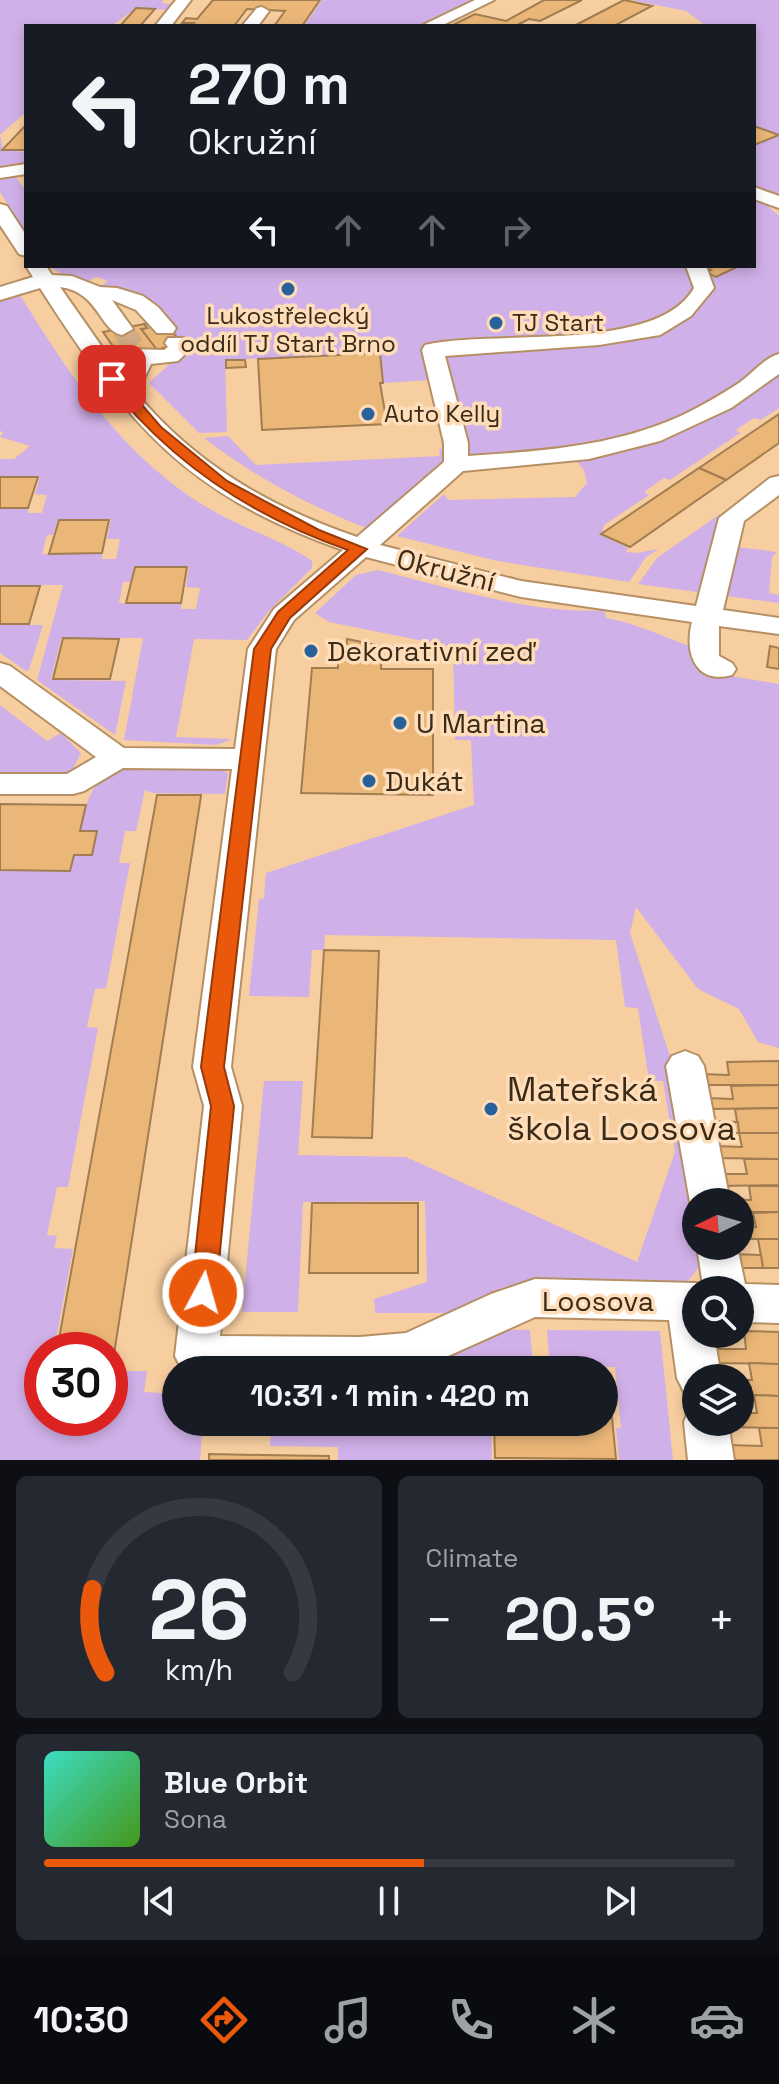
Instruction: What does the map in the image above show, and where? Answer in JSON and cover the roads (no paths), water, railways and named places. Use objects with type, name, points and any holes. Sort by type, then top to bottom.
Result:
[{"type":"street","points":[[165,24],[184,0]]},
{"type":"street","points":[[434,24],[487,0]]},
{"type":"street","points":[[252,24],[262,11]]},
{"type":"street","points":[[0,173],[24,169]]},
{"type":"street","points":[[756,192],[779,202]]},
{"type":"street","points":[[0,210],[24,247]]},
{"type":"street","points":[[697,268],[704,288],[699,297],[677,317],[652,330],[599,338],[433,350],[456,443],[456,464],[592,453],[647,439],[735,396],[779,361]]},
{"type":"street","points":[[0,294],[41,273],[95,294],[116,292],[147,305],[180,348],[170,356],[142,356],[125,396]]},
{"type":"street","name":"Okružní","points":[[41,273],[125,396],[156,430],[221,484],[313,533],[359,549],[518,588],[779,626]]},
{"type":"street","points":[[95,294],[122,329]]},
{"type":"street","name":"Loosova","points":[[456,464],[284,615],[262,649],[212,1067],[223,1106],[197,1356],[360,1357],[409,1353],[506,1307],[535,1298],[682,1298]]},
{"type":"street","points":[[722,669],[705,660],[703,649],[707,615],[732,518],[779,483]]},
{"type":"street","points":[[0,672],[117,758]]},
{"type":"street","points":[[0,784],[73,784],[117,758],[250,759]]},
{"type":"street","points":[[685,1066],[707,1188]]},
{"type":"street","points":[[754,1303],[779,1304]]},
{"type":"street","points":[[708,1436],[711,1460]]},
{"type":"tunnel","points":[[122,329],[140,354]]},
{"type":"place","name":"Lukostřelecký oddíl TJ Start Brno","points":[[288,289]]},
{"type":"place","name":"TJ Start","points":[[496,323]]},
{"type":"place","name":"Auto Kelly","points":[[368,414]]},
{"type":"place","name":"Dekorativní zeď","points":[[311,651]]},
{"type":"place","name":"U Martina","points":[[400,723]]},
{"type":"place","name":"Dukát","points":[[369,781]]},
{"type":"place","name":"Mateřská škola Loosova","points":[[491,1109]]}]
